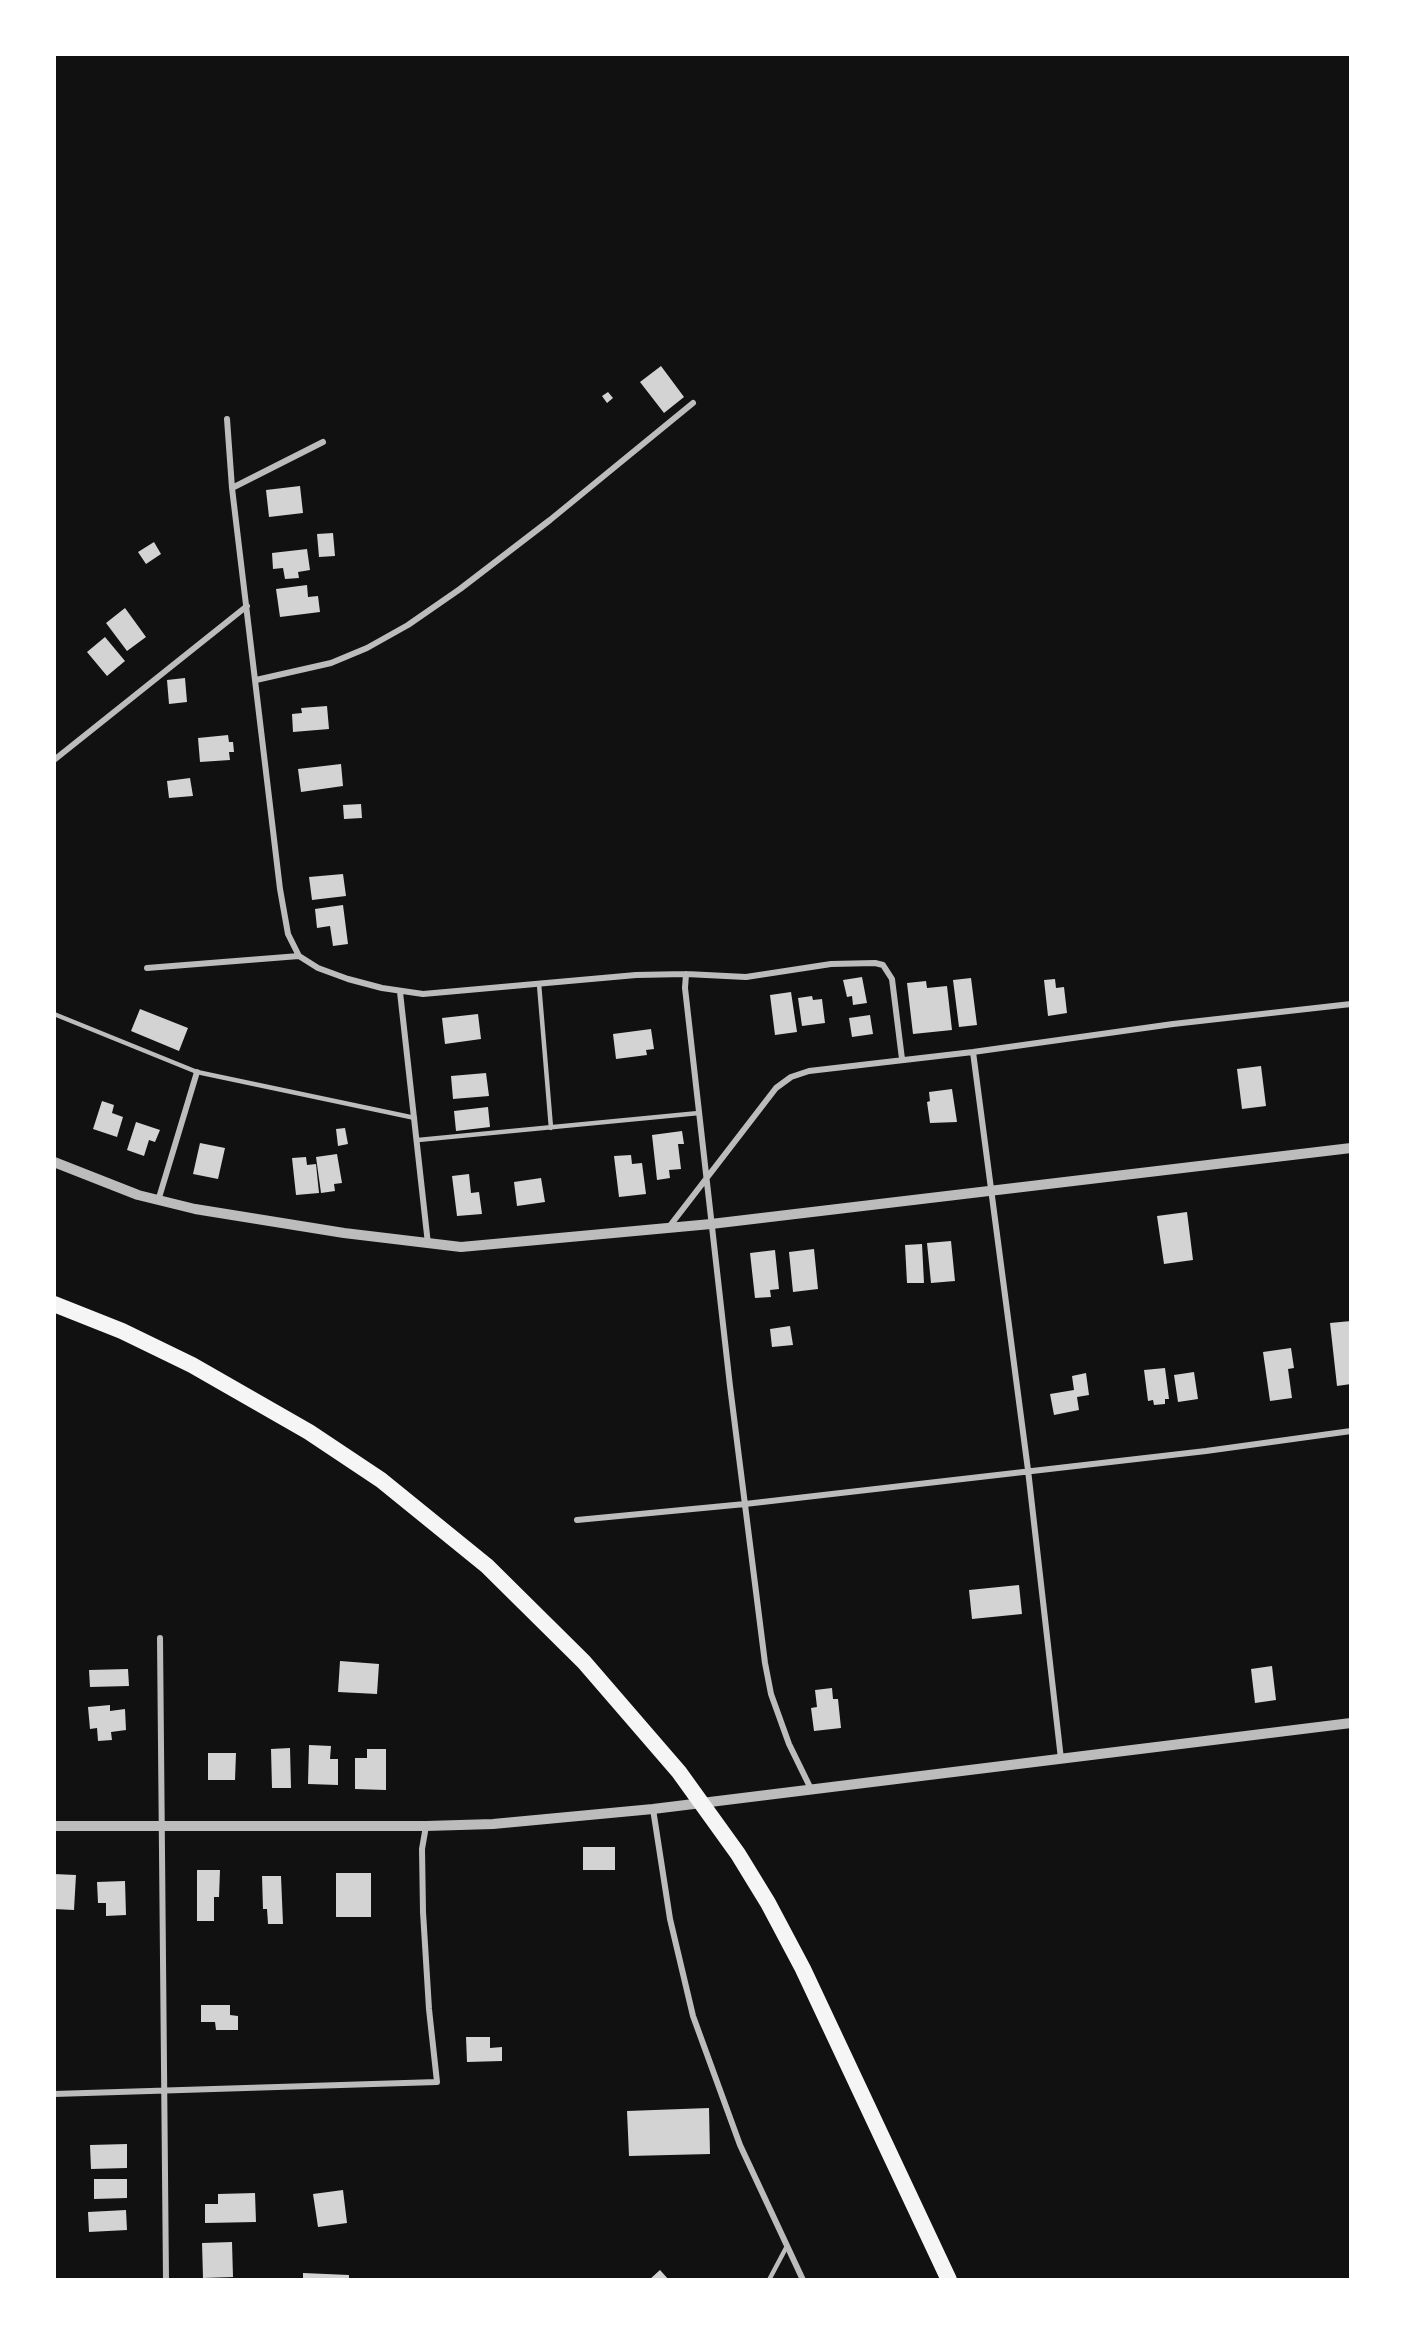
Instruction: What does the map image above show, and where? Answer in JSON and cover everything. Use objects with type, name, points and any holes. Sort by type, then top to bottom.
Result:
[{"type":"highway","points":[[54,1304],[122,1331],[224,1382],[309,1432],[381,1480],[487,1566],[520,1596],[584,1662],[679,1772],[738,1854],[803,1969],[950,2280]]},
{"type":"street","points":[[256,680],[331,663],[367,648],[408,625],[460,589],[541,527],[693,403]]},
{"type":"street","points":[[227,419],[232,488],[280,889],[288,934],[299,956],[318,968],[348,979],[400,992],[423,994],[686,974],[746,977],[831,964],[866,962],[883,966],[892,979],[902,1059]]},
{"type":"street","points":[[232,488],[322,442]]},
{"type":"street","points":[[54,760],[247,606]]},
{"type":"street","points":[[147,968],[299,956]]},
{"type":"street","points":[[686,974],[685,988],[711,1224],[771,1694],[789,1744],[811,1789]]},
{"type":"street","points":[[400,992],[428,1245]]},
{"type":"street","points":[[669,1228],[776,1088],[791,1077],[835,1066],[973,1052],[1173,1024],[1351,1004]]},
{"type":"street","points":[[973,1052],[1028,1470],[1060,1759]]},
{"type":"street","points":[[158,1201],[197,1072]]},
{"type":"street","points":[[54,1162],[158,1201],[332,1232],[460,1247],[711,1224],[1351,1148]]},
{"type":"street","points":[[577,1520],[745,1504],[1206,1451],[1351,1431]]},
{"type":"street","points":[[160,1638],[166,2280]]},
{"type":"street","points":[[54,1826],[493,1824],[653,1809],[1351,1723]]},
{"type":"street","points":[[653,1809],[670,1919],[693,2016],[740,2145],[803,2280]]},
{"type":"street","points":[[54,2094],[437,2082],[429,2009],[423,1912],[422,1849],[426,1826]]},
{"type":"lane","points":[[539,984],[551,1128]]},
{"type":"lane","points":[[54,1014],[197,1072],[415,1118]]},
{"type":"lane","points":[[418,1140],[699,1113]]},
{"type":"lane","points":[[769,2280],[787,2247]]},
{"type":"building","points":[[661,366],[684,397],[664,413],[640,382]]},
{"type":"building","points":[[608,392],[613,398],[607,403],[602,396]]},
{"type":"building","points":[[300,486],[303,513],[269,517],[266,490]]},
{"type":"building","points":[[333,533],[335,556],[319,557],[317,534]]},
{"type":"building","points":[[154,542],[161,554],[146,564],[138,552]]},
{"type":"building","points":[[307,549],[310,570],[298,572],[299,578],[285,579],[283,568],[273,569],[272,553]]},
{"type":"building","points":[[307,585],[308,597],[318,596],[320,612],[280,617],[276,589]]},
{"type":"building","points":[[125,608],[146,637],[127,651],[106,623]]},
{"type":"building","points":[[105,637],[125,661],[107,676],[87,652]]},
{"type":"building","points":[[185,678],[187,702],[169,704],[167,680]]},
{"type":"building","points":[[327,706],[329,729],[293,732],[292,714],[302,713],[301,708]]},
{"type":"building","points":[[228,735],[229,742],[233,742],[234,752],[229,752],[230,760],[200,762],[198,738]]},
{"type":"building","points":[[341,764],[343,786],[301,792],[298,769]]},
{"type":"building","points":[[190,778],[193,796],[169,798],[167,781]]},
{"type":"building","points":[[361,804],[362,818],[344,819],[343,805]]},
{"type":"building","points":[[343,874],[346,896],[312,900],[309,877]]},
{"type":"building","points":[[343,905],[348,944],[333,946],[330,926],[317,928],[315,909]]},
{"type":"building","points":[[862,977],[867,1003],[853,1005],[852,996],[847,997],[843,980]]},
{"type":"building","points":[[971,978],[977,1025],[959,1027],[953,980]]},
{"type":"building","points":[[1055,979],[1056,988],[1064,987],[1067,1013],[1048,1016],[1044,980]]},
{"type":"building","points":[[926,981],[927,988],[947,986],[952,1030],[913,1034],[907,983]]},
{"type":"building","points":[[791,992],[797,1032],[775,1035],[770,995]]},
{"type":"building","points":[[812,996],[813,1000],[822,999],[825,1023],[802,1026],[798,998]]},
{"type":"building","points":[[140,1009],[188,1028],[179,1051],[131,1031]]},
{"type":"building","points":[[478,1014],[481,1039],[445,1044],[442,1018]]},
{"type":"building","points":[[870,1015],[873,1034],[852,1037],[849,1018]]},
{"type":"building","points":[[651,1029],[654,1049],[646,1050],[647,1055],[616,1059],[613,1034]]},
{"type":"building","points":[[1261,1066],[1266,1106],[1242,1109],[1237,1069]]},
{"type":"building","points":[[486,1073],[489,1096],[453,1099],[451,1076]]},
{"type":"building","points":[[952,1089],[957,1122],[930,1123],[927,1102],[930,1101],[929,1092]]},
{"type":"building","points":[[102,1101],[114,1105],[112,1113],[123,1117],[117,1137],[93,1129]]},
{"type":"building","points":[[488,1107],[490,1127],[456,1131],[454,1111]]},
{"type":"building","points":[[136,1122],[160,1130],[155,1142],[149,1140],[144,1156],[127,1150]]},
{"type":"building","points":[[345,1128],[348,1144],[338,1146],[336,1129]]},
{"type":"building","points":[[682,1131],[684,1144],[678,1144],[681,1169],[669,1170],[670,1178],[657,1180],[652,1135]]},
{"type":"building","points":[[200,1143],[225,1148],[218,1179],[193,1174]]},
{"type":"building","points":[[337,1154],[342,1183],[334,1184],[335,1191],[321,1193],[316,1157]]},
{"type":"building","points":[[631,1155],[632,1164],[642,1163],[646,1194],[619,1197],[614,1156]]},
{"type":"building","points":[[306,1157],[307,1165],[316,1164],[319,1193],[296,1195],[292,1158]]},
{"type":"building","points":[[469,1174],[471,1193],[479,1192],[482,1214],[457,1216],[452,1176]]},
{"type":"building","points":[[541,1178],[545,1202],[517,1206],[514,1182]]},
{"type":"building","points":[[1187,1212],[1193,1260],[1164,1264],[1157,1216]]},
{"type":"building","points":[[951,1241],[955,1281],[931,1283],[927,1243]]},
{"type":"building","points":[[922,1244],[924,1283],[907,1283],[905,1245]]},
{"type":"building","points":[[814,1249],[818,1289],[793,1292],[789,1252]]},
{"type":"building","points":[[775,1250],[779,1289],[770,1290],[771,1297],[755,1298],[750,1253]]},
{"type":"building","points":[[1351,1321],[1351,1384],[1337,1386],[1330,1323]]},
{"type":"building","points":[[790,1326],[793,1345],[772,1347],[770,1329]]},
{"type":"building","points":[[1291,1348],[1294,1368],[1288,1369],[1292,1398],[1270,1401],[1263,1352]]},
{"type":"building","points":[[1165,1368],[1169,1399],[1165,1399],[1165,1404],[1154,1405],[1153,1400],[1148,1401],[1144,1370]]},
{"type":"building","points":[[1194,1372],[1198,1399],[1178,1402],[1174,1375]]},
{"type":"building","points":[[1086,1373],[1089,1395],[1077,1397],[1079,1410],[1054,1415],[1050,1394],[1074,1390],[1072,1376]]},
{"type":"building","points":[[1019,1585],[1022,1614],[972,1619],[969,1590]]},
{"type":"building","points":[[340,1661],[379,1664],[377,1694],[338,1692]]},
{"type":"building","points":[[1272,1666],[1276,1700],[1255,1703],[1251,1669]]},
{"type":"building","points":[[128,1669],[129,1686],[90,1687],[89,1670]]},
{"type":"building","points":[[832,1688],[833,1699],[838,1699],[841,1728],[814,1731],[811,1708],[817,1707],[815,1690]]},
{"type":"building","points":[[110,1705],[110,1711],[125,1709],[126,1730],[111,1732],[112,1740],[98,1741],[97,1728],[90,1729],[88,1707]]},
{"type":"building","points":[[309,1745],[331,1746],[330,1759],[338,1759],[338,1785],[308,1784]]},
{"type":"building","points":[[290,1748],[291,1788],[272,1788],[271,1749]]},
{"type":"building","points":[[367,1749],[386,1749],[386,1790],[355,1789],[355,1758],[367,1758]]},
{"type":"building","points":[[208,1753],[236,1753],[235,1780],[208,1780]]},
{"type":"building","points":[[583,1847],[615,1847],[615,1870],[583,1870]]},
{"type":"building","points":[[197,1870],[220,1870],[219,1897],[214,1897],[214,1921],[197,1921]]},
{"type":"building","points":[[336,1873],[371,1873],[371,1917],[336,1917]]},
{"type":"building","points":[[54,1874],[76,1875],[74,1910],[54,1909]]},
{"type":"building","points":[[262,1876],[281,1876],[283,1924],[268,1924],[267,1909],[263,1909]]},
{"type":"building","points":[[125,1881],[126,1915],[106,1916],[106,1903],[98,1903],[97,1882]]},
{"type":"building","points":[[201,2005],[230,2005],[230,2015],[238,2016],[238,2030],[216,2030],[215,2022],[201,2022]]},
{"type":"building","points":[[466,2037],[490,2037],[490,2048],[502,2047],[502,2061],[467,2062]]},
{"type":"building","points":[[709,2108],[710,2154],[629,2156],[627,2111]]},
{"type":"building","points":[[127,2144],[127,2168],[91,2169],[90,2145]]},
{"type":"building","points":[[94,2179],[127,2179],[127,2198],[94,2199]]},
{"type":"building","points":[[343,2190],[347,2223],[318,2227],[313,2194]]},
{"type":"building","points":[[255,2193],[256,2222],[205,2223],[205,2204],[218,2204],[218,2194]]},
{"type":"building","points":[[126,2210],[127,2230],[89,2232],[88,2212]]},
{"type":"building","points":[[232,2242],[233,2277],[203,2278],[202,2243]]},
{"type":"building","points":[[660,2270],[669,2280],[649,2280]]},
{"type":"building","points":[[303,2273],[349,2275],[349,2280],[303,2280]]}]
